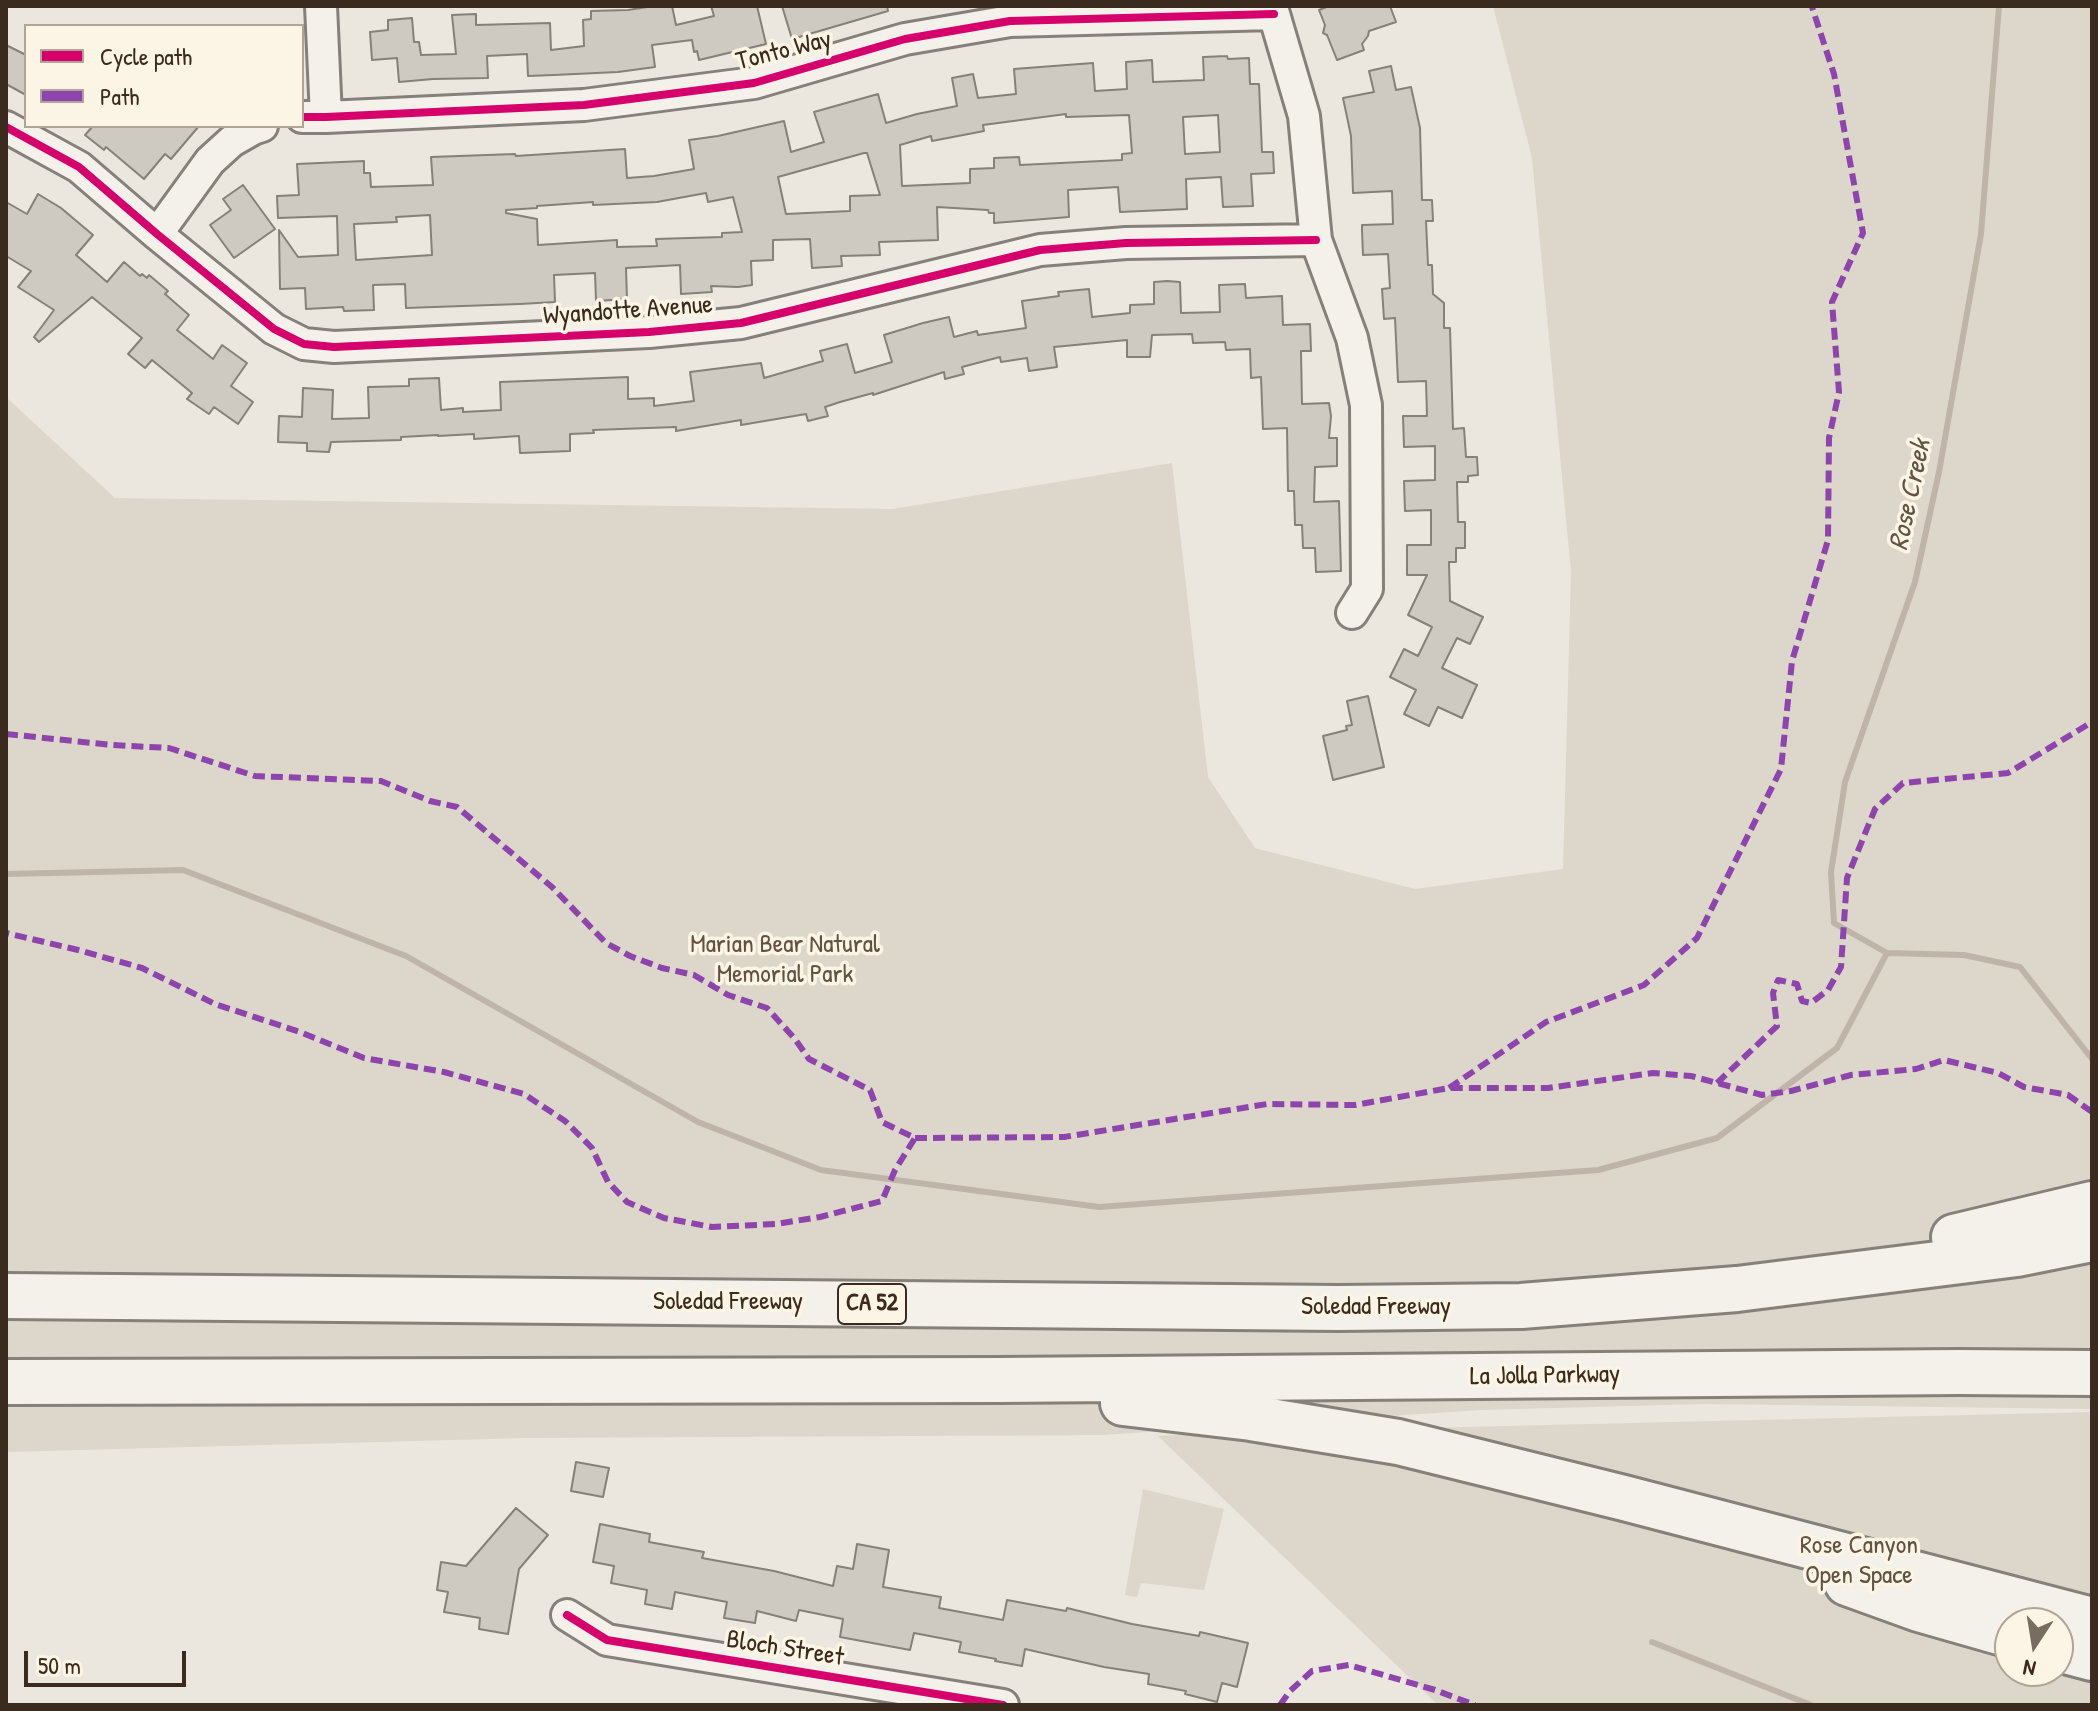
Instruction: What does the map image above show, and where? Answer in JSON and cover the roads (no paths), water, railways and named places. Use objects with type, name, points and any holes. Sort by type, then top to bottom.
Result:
[{"type":"highway","name":"Soledad Freeway","points":[[6,1296],[1339,1308],[1521,1306],[1737,1289],[2088,1222]]},
{"type":"highway","name":"La Jolla Parkway","points":[[998,1380],[2092,1373]]},
{"type":"highway","points":[[6,1382],[998,1380],[1103,1401],[1251,1418],[1398,1442],[2092,1620]]},
{"type":"highway","points":[[1624,1498],[1777,1559],[1919,1609],[1994,1630]]},
{"type":"street","points":[[314,117],[321,6]]},
{"type":"street","points":[[1271,10],[1304,116],[1316,240],[1352,338],[1366,405],[1367,589],[1352,613]]},
{"type":"street","name":"Tonto Way","points":[[314,117],[584,105],[754,83],[905,39],[1010,21],[1271,10]]},
{"type":"street","name":"Wyandotte Avenue","points":[[6,127],[79,167],[274,329],[304,344],[334,347],[649,332],[741,323],[1040,250],[1126,243],[1316,240]]},
{"type":"street","points":[[157,234],[210,161],[232,141],[256,128]]},
{"type":"street","name":"Bloch Street","points":[[567,1615],[607,1640],[1003,1705]]},
{"type":"waterway","name":"Rose Creek","points":[[1999,6],[1981,234],[1939,472],[1915,582],[1845,782],[1831,872],[1834,923],[1887,953],[1964,955],[2020,967],[2092,1059]]},
{"type":"waterway","points":[[6,874],[183,870],[406,956],[698,1122],[821,1170],[1099,1207],[1598,1170],[1717,1138],[1837,1048],[1887,953]]},
{"type":"waterway","points":[[1652,1642],[1811,1705]]},
{"type":"park label","name":"Marian Bear Natural Memorial Park","points":[[785,960]]},
{"type":"park label","name":"Rose Canyon Open Space","points":[[1859,1561]]}]
